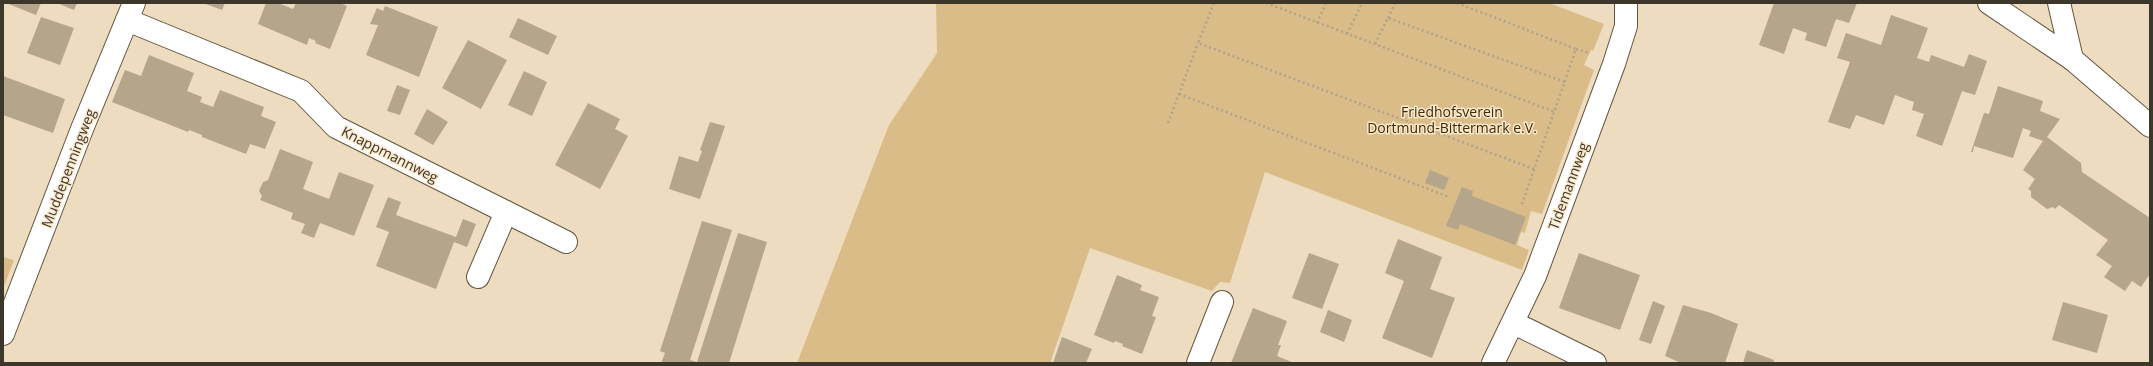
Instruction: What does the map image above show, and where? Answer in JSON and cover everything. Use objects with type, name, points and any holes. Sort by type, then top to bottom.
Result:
[{"type":"street","name":"Tidemannweg","points":[[1493,363],[1514,323],[1535,276],[1614,64],[1626,26],[1626,3]]},
{"type":"street","points":[[1989,3],[2072,59],[2150,126]]},
{"type":"street","points":[[2059,3],[2072,59]]},
{"type":"street","name":"Knappmannweg","points":[[131,12],[302,91],[336,127],[566,242]]},
{"type":"street","name":"Muddepenningweg","points":[[3,334],[80,136],[131,12]]},
{"type":"street","points":[[478,278],[506,212]]},
{"type":"street","points":[[1198,363],[1222,302]]},
{"type":"street","points":[[1514,323],[1595,363]]},
{"type":"path","points":[[1168,122],[1214,3]]},
{"type":"path","points":[[1266,3],[1555,112]]},
{"type":"path","points":[[1317,23],[1326,3]]},
{"type":"path","points":[[1347,34],[1362,3]]},
{"type":"path","points":[[1375,44],[1395,3]]},
{"type":"path","points":[[1457,3],[1576,49],[1521,207]]},
{"type":"path","points":[[1388,18],[1565,82]]},
{"type":"path","points":[[1198,43],[1534,169]]},
{"type":"path","points":[[1179,94],[1449,197]]},
{"type":"green space","name":"Friedhofsverein Dortmund-Bittermark e.V.","points":[[936,3],[1549,3],[1604,24],[1593,51],[1591,50],[1584,65],[1594,70],[1542,214],[1531,211],[1525,233],[1521,232],[1517,245],[1529,250],[1522,270],[1265,172],[1230,283],[1220,282],[1212,291],[1090,248],[1050,363],[797,363],[889,125],[937,53]]},
{"type":"green space","points":[[3,257],[14,260],[3,289]]},
{"type":"building","points":[[6,3],[41,3],[36,15]]},
{"type":"building","points":[[57,3],[77,3],[74,10]]},
{"type":"building","points":[[203,3],[225,3],[222,10]]},
{"type":"building","points":[[266,3],[278,3],[293,9],[296,3],[340,3],[347,6],[330,49],[315,43],[316,41],[309,38],[307,45],[258,24]]},
{"type":"building","points":[[1774,3],[1857,3],[1849,23],[1836,19],[1826,47],[1805,40],[1807,33],[1793,28],[1784,54],[1759,45]]},
{"type":"building","points":[[385,6],[438,27],[419,77],[366,55],[378,25],[370,24],[377,8],[383,11]]},
{"type":"building","points":[[1891,15],[1928,28],[1917,58],[1929,62],[1931,55],[1964,67],[1969,54],[1987,61],[1975,95],[1962,91],[1942,146],[1916,136],[1924,114],[1912,110],[1914,102],[1895,95],[1884,125],[1856,115],[1850,129],[1828,122],[1850,62],[1837,58],[1846,33],[1881,45]]},
{"type":"building","points":[[41,17],[74,28],[60,65],[27,53]]},
{"type":"building","points":[[518,18],[557,36],[548,55],[509,37]]},
{"type":"building","points":[[468,40],[507,60],[481,109],[442,88]]},
{"type":"building","points":[[149,55],[194,73],[187,91],[202,97],[200,102],[213,107],[220,90],[264,107],[261,116],[276,122],[265,149],[250,144],[246,154],[202,137],[202,135],[189,130],[188,132],[112,102],[125,70],[141,76]]},
{"type":"building","points":[[524,71],[547,82],[532,116],[508,105]]},
{"type":"building","points":[[3,76],[65,99],[53,133],[3,115]]},
{"type":"building","points":[[397,85],[410,90],[400,115],[387,111]]},
{"type":"building","points":[[1998,86],[2043,101],[2040,111],[2060,119],[2047,137],[2081,163],[2082,172],[2150,218],[2150,274],[2141,287],[2132,281],[2125,291],[2104,277],[2112,266],[2096,255],[2108,240],[2059,205],[2055,209],[2053,207],[2047,209],[2031,197],[2031,191],[2028,189],[2035,179],[2023,170],[2043,141],[2029,136],[2031,131],[2023,128],[2013,158],[1974,146],[1973,152],[1971,152],[1984,113],[1989,114]]},
{"type":"building","points":[[588,103],[620,119],[615,129],[628,136],[600,189],[555,165]]},
{"type":"building","points":[[427,109],[448,122],[433,145],[414,134]]},
{"type":"building","points":[[710,122],[725,126],[700,199],[669,189],[679,156],[698,162],[702,151],[700,150]]},
{"type":"building","points":[[280,149],[313,162],[303,189],[329,199],[339,172],[374,185],[354,236],[320,223],[314,238],[301,233],[305,224],[291,219],[293,213],[260,200],[262,196],[259,191],[263,182],[268,180]]},
{"type":"building","points":[[1430,170],[1449,178],[1444,190],[1425,183]]},
{"type":"building","points":[[1462,187],[1473,191],[1472,196],[1526,217],[1515,245],[1460,224],[1458,230],[1446,226]]},
{"type":"building","points":[[388,197],[401,202],[396,215],[456,237],[463,219],[476,224],[467,247],[454,242],[436,289],[376,266],[389,232],[376,227]]},
{"type":"building","points":[[702,221],[732,230],[690,360],[697,362],[738,233],[767,242],[729,363],[661,363],[665,353],[660,351]]},
{"type":"building","points":[[1398,239],[1442,257],[1430,289],[1455,298],[1432,358],[1382,338],[1404,281],[1385,273]]},
{"type":"building","points":[[1309,253],[1339,264],[1322,309],[1292,298]]},
{"type":"building","points":[[1579,253],[1640,275],[1620,330],[1559,308]]},
{"type":"building","points":[[1117,275],[1142,285],[1140,290],[1159,297],[1152,316],[1156,317],[1142,354],[1122,346],[1123,344],[1115,341],[1114,343],[1094,335]]},
{"type":"building","points":[[1653,301],[1665,306],[1651,344],[1639,340]]},
{"type":"building","points":[[2063,302],[2108,315],[2097,353],[2052,340]]},
{"type":"building","points":[[1683,305],[1711,313],[1738,324],[1725,363],[1681,363],[1665,356]]},
{"type":"building","points":[[1253,308],[1287,321],[1278,345],[1281,345],[1277,356],[1294,363],[1231,363]]},
{"type":"building","points":[[1328,310],[1352,320],[1344,342],[1320,332]]},
{"type":"building","points":[[1062,337],[1092,349],[1086,363],[1053,363]]},
{"type":"building","points":[[1747,350],[1774,360],[1773,363],[1743,363]]}]
